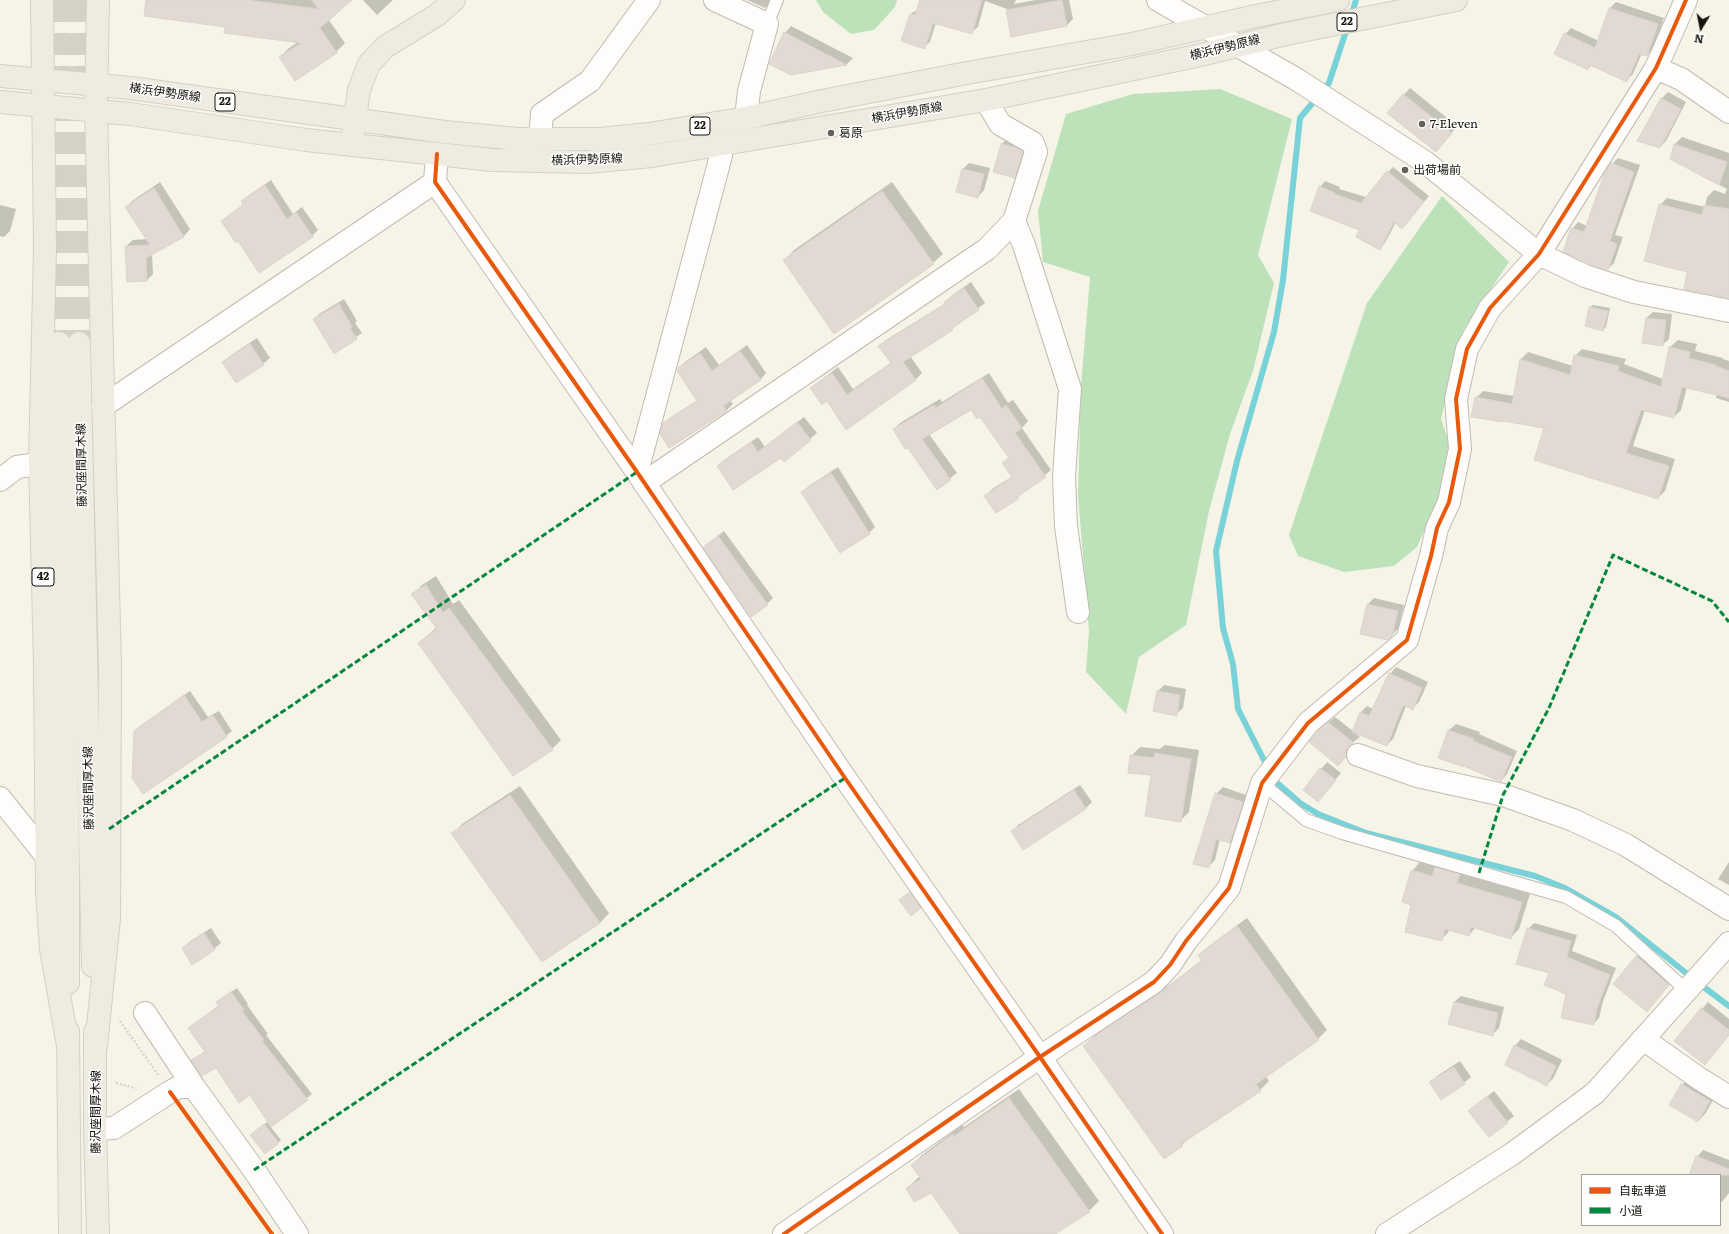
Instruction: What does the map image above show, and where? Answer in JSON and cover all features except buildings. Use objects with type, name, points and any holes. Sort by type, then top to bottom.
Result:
[{"type":"main road","points":[[42,0],[42,106]]},
{"type":"main road","points":[[96,111],[98,0]]},
{"type":"main road","points":[[352,145],[359,90],[369,64],[386,47],[437,15],[454,0]]},
{"type":"main road","name":"横浜伊勢原線","points":[[0,76],[97,84],[445,132],[540,140],[600,139],[649,134],[746,118],[822,101],[967,73],[1132,44],[1338,0]]},
{"type":"main road","name":"横浜伊勢原線","points":[[0,102],[130,114],[306,140],[492,160],[587,162],[652,156],[986,100],[1196,56],[1286,34],[1456,0]]},
{"type":"main road","name":"42","points":[[42,106],[45,164],[45,249],[40,460],[45,666],[47,891],[52,949],[68,1046]]},
{"type":"main road","name":"42","points":[[96,111],[110,668],[109,919],[96,1046]]},
{"type":"main road","name":"藤沢座間厚木線","points":[[70,1234],[68,1046],[69,343],[96,1046],[95,1129],[98,1234]]},
{"type":"street","points":[[540,140],[542,114],[590,81],[649,0]]},
{"type":"street","points":[[715,0],[767,24],[750,91],[746,118]]},
{"type":"street","points":[[1158,0],[1296,79],[1425,162],[1539,254],[1585,276],[1634,292],[1729,311]]},
{"type":"street","points":[[784,1234],[1040,1057],[1154,982],[1170,965],[1186,941],[1229,888],[1262,783],[1308,723],[1407,640],[1431,556],[1437,528],[1449,502],[1460,449],[1456,399],[1467,349],[1490,308],[1539,254],[1656,68],[1686,0]]},
{"type":"street","points":[[1656,68],[1681,79],[1729,112]]},
{"type":"street","points":[[640,477],[988,249],[1014,221],[1036,152],[1032,143],[1000,124],[986,100]]},
{"type":"street","points":[[640,477],[721,155],[718,145]]},
{"type":"street","points":[[437,154],[435,182],[640,477],[840,772],[1162,1234]]},
{"type":"street","points":[[103,406],[435,182]]},
{"type":"street","points":[[1014,221],[1024,245],[1070,389],[1064,476],[1066,526],[1078,612]]},
{"type":"street","points":[[0,480],[17,468],[31,465],[40,460]]},
{"type":"street","points":[[1358,755],[1417,776],[1503,795],[1573,820],[1626,844],[1729,908]]},
{"type":"street","points":[[0,798],[47,857]]},
{"type":"street","points":[[1387,1234],[1512,1154],[1595,1093],[1729,943]]},
{"type":"street","points":[[145,1013],[194,1087],[254,1170],[297,1234]]},
{"type":"street","points":[[1643,1039],[1700,1079],[1729,1097]]},
{"type":"street","points":[[95,1129],[114,1128],[179,1087],[194,1087]]},
{"type":"lane","points":[[767,24],[777,0]]},
{"type":"lane","points":[[1262,783],[1306,820],[1342,834],[1566,897],[1616,926],[1686,990]]},
{"type":"path","points":[[116,1016],[170,1092]]},
{"type":"green space","points":[[816,0],[897,0],[895,7],[874,30],[851,34],[823,12]]},
{"type":"green space","points":[[1220,89],[1292,119],[1258,255],[1274,283],[1253,371],[1230,434],[1209,511],[1186,625],[1139,657],[1126,714],[1086,672],[1089,631],[1078,495],[1081,386],[1090,277],[1043,262],[1038,211],[1066,114],[1133,94]]},
{"type":"green space","points":[[1442,196],[1509,262],[1463,331],[1441,419],[1449,443],[1438,499],[1417,547],[1394,566],[1344,572],[1298,556],[1289,535],[1367,303]]},
{"type":"waterway","points":[[1351,17],[1356,0]]},
{"type":"waterway","points":[[1268,768],[1238,709],[1233,664],[1223,628],[1216,551],[1237,461],[1274,332],[1283,280],[1300,118],[1329,83],[1348,25]]},
{"type":"waterway","points":[[1273,776],[1275,781],[1300,803],[1318,814],[1366,833],[1535,876],[1565,888],[1616,917],[1729,1006]]},
{"type":"tunnel","points":[[57,0],[59,97],[59,343]]},
{"type":"tunnel","points":[[78,0],[80,99],[79,343]]},
{"type":"marked path","points":[[109,829],[637,472]]},
{"type":"marked path","points":[[1479,873],[1503,795],[1549,708],[1613,555],[1712,601],[1729,622]]},
{"type":"marked path","points":[[254,1170],[845,778]]},
{"type":"cycle path","points":[[784,1234],[1040,1057],[1154,982],[1170,965],[1186,941],[1229,888],[1262,783],[1308,723],[1407,640],[1431,556],[1437,528],[1449,502],[1460,449],[1456,399],[1467,349],[1490,308],[1539,254],[1656,68],[1686,0]]},
{"type":"cycle path","points":[[437,154],[435,182],[637,472],[845,778],[1162,1234]]},
{"type":"cycle path","points":[[170,1092],[272,1234]]},
{"type":"place","name":"7-Eleven","points":[[1422,124]]},
{"type":"place","name":"葛原","points":[[831,133]]},
{"type":"place","name":"出荷場前","points":[[1405,170]]}]
